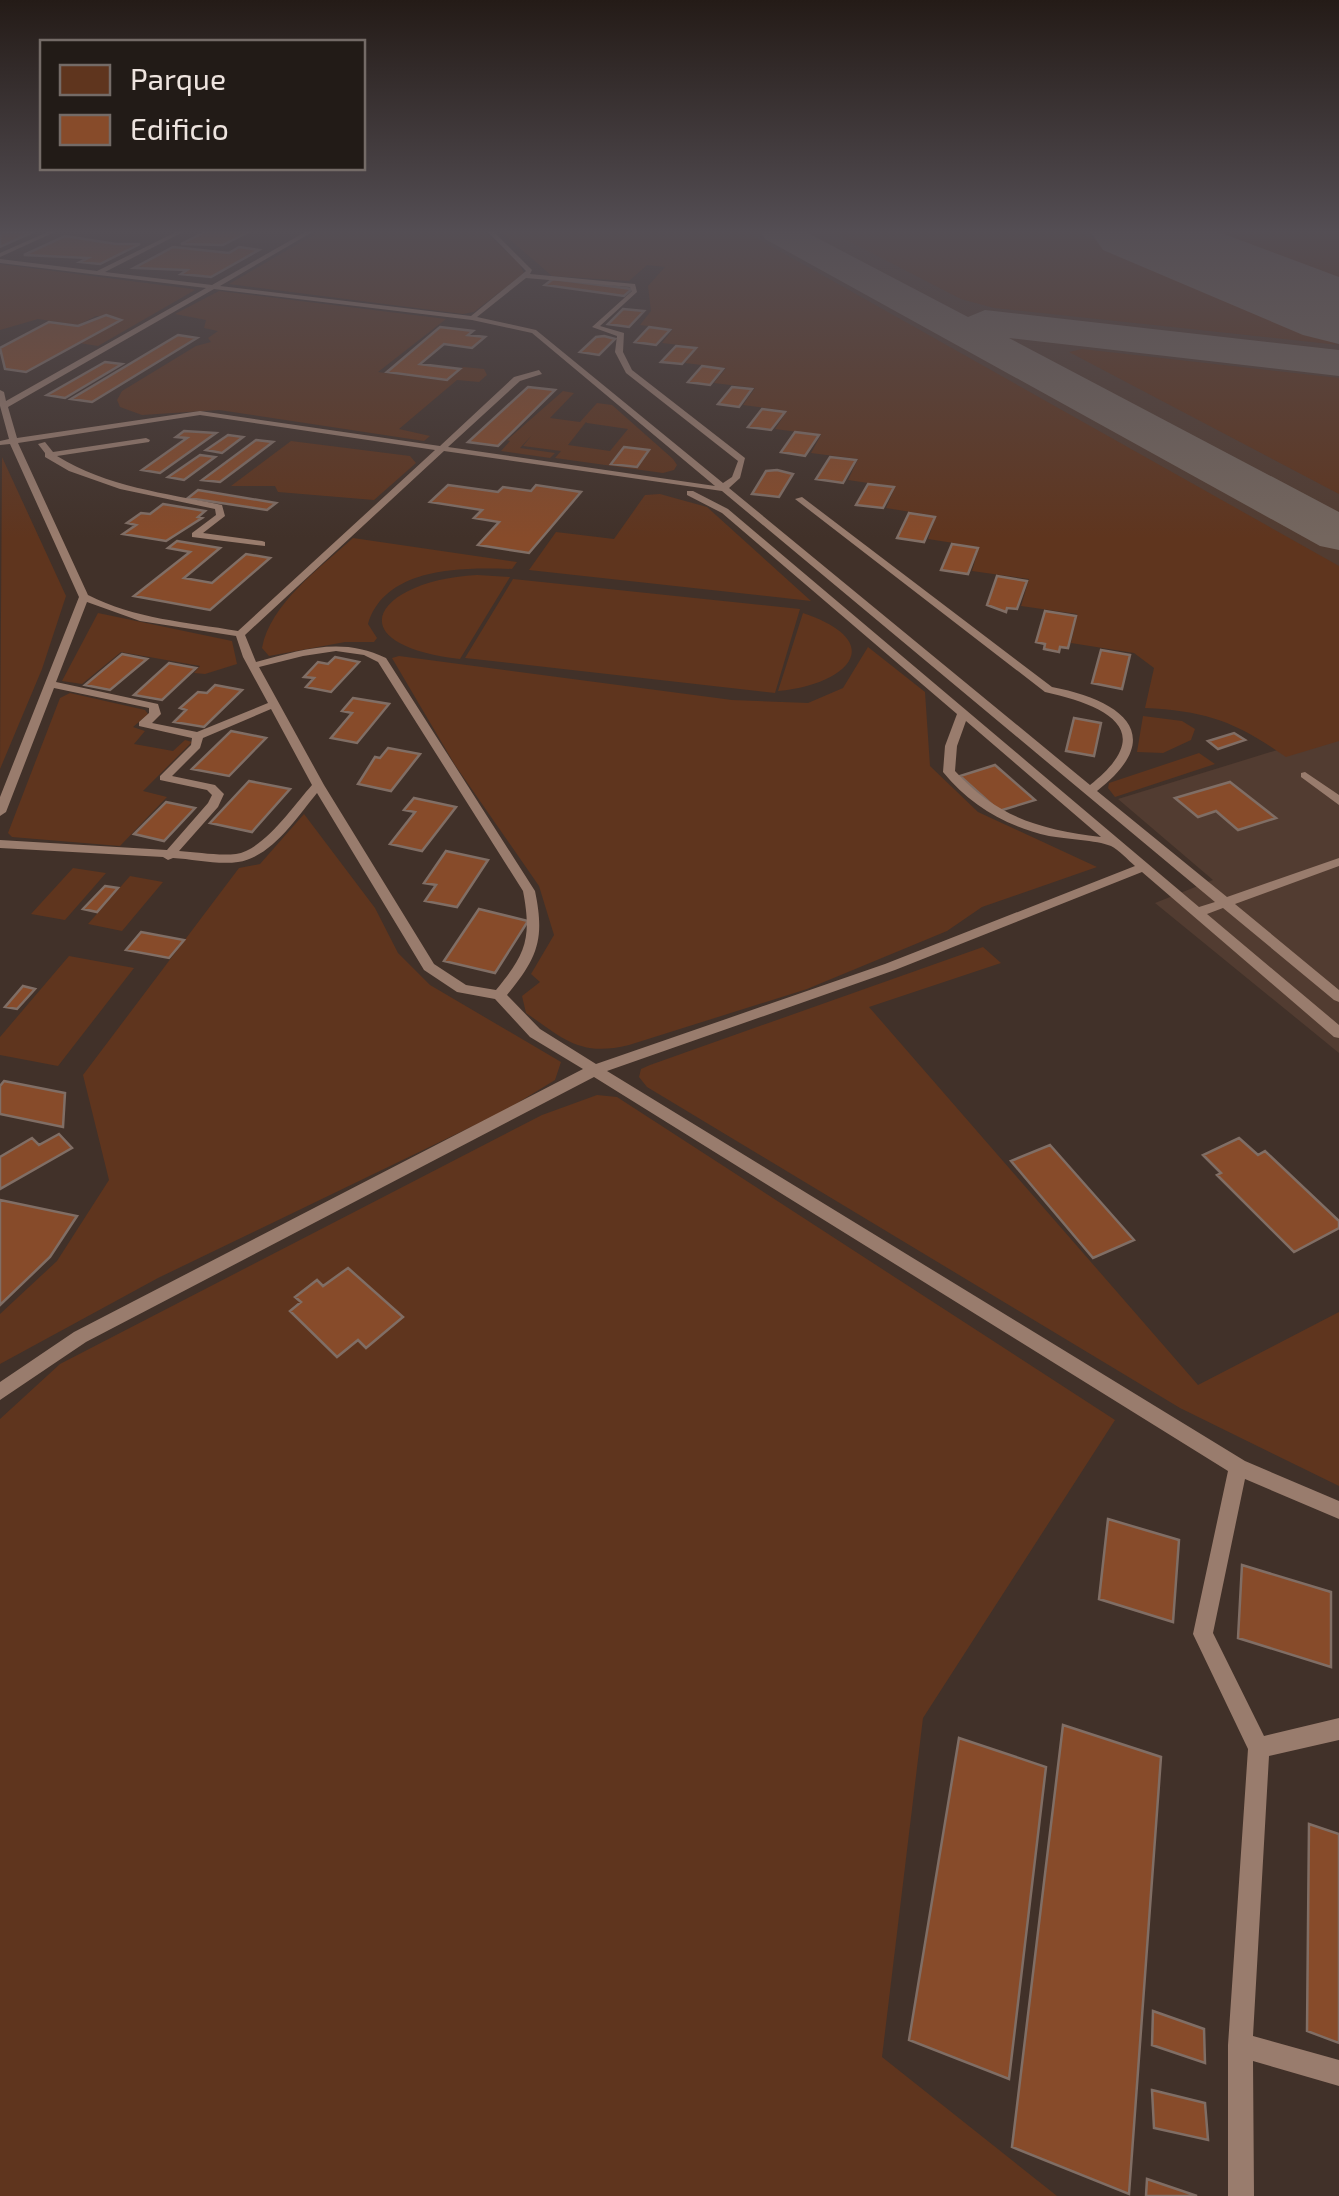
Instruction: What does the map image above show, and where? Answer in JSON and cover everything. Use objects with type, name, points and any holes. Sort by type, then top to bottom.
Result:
[{"type":"lane","points":[[4,404],[130,333]]},
{"type":"lane","points":[[537,333],[1339,998]]},
{"type":"lane","points":[[0,452],[16,445],[200,413],[436,451],[721,489],[736,478],[742,460],[629,371],[620,352],[620,333]]},
{"type":"lane","points":[[240,634],[517,378],[539,372]]},
{"type":"lane","points":[[0,392],[16,445],[84,596],[104,608],[133,616],[240,634]]},
{"type":"lane","points":[[0,443],[42,444],[190,422],[436,451]]},
{"type":"lane","points":[[48,455],[146,440]]},
{"type":"lane","points":[[42,444],[48,455],[126,489],[219,507],[221,516],[195,536],[262,544]]},
{"type":"lane","points":[[676,486],[725,511],[1339,1033]]},
{"type":"lane","points":[[690,493],[735,499]]},
{"type":"lane","points":[[799,499],[1049,690],[1102,702],[1117,712],[1126,739],[1121,764],[1111,777],[1088,792]]},
{"type":"lane","points":[[0,812],[53,685],[84,596]]},
{"type":"lane","points":[[240,634],[248,658],[318,785],[428,967],[462,989],[498,995],[535,1033],[1238,1467],[1339,1510]]},
{"type":"lane","points":[[255,665],[341,648],[372,653],[382,660],[530,891],[538,930],[522,967],[498,995]]},
{"type":"lane","points":[[53,685],[154,706],[155,714],[143,724],[198,736],[275,704]]},
{"type":"lane","points":[[963,713],[951,746],[949,772],[969,797],[1007,822],[1057,835],[1114,843]]},
{"type":"lane","points":[[168,856],[214,804],[218,794],[210,788],[164,778],[196,746],[198,736]]},
{"type":"lane","points":[[1305,776],[1339,800]]},
{"type":"lane","points":[[0,844],[238,858],[256,852],[318,785]]},
{"type":"lane","points":[[1196,914],[1339,862]]},
{"type":"lane","points":[[0,1392],[80,1337],[596,1069],[890,968],[1142,868]]},
{"type":"lane","points":[[1238,1467],[1202,1634],[1259,1748],[1240,2046],[1241,2196]]},
{"type":"lane","points":[[1259,1748],[1339,1729]]},
{"type":"lane","points":[[1240,2046],[1339,2072]]},
{"type":"shaded area","points":[[823,333],[1339,333],[1339,655]]},
{"type":"shaded area","points":[[1339,731],[1339,1053],[1155,903],[1213,880],[1118,799]]},
{"type":"green space","points":[[95,333],[120,333],[98,346],[79,343]]},
{"type":"green space","points":[[214,333],[427,333],[378,372],[447,381],[463,367],[484,369],[487,375],[479,382],[457,380],[399,429],[430,436],[424,441],[219,410],[142,415],[120,407],[117,400],[122,391],[196,346],[211,342],[208,338]]},
{"type":"green space","points":[[669,333],[926,333],[1339,566],[1339,741],[1286,757],[1220,720],[1145,708],[1154,668],[1134,653],[1071,643],[1077,614],[1021,606],[1029,579],[972,571],[979,547],[928,539],[936,516],[886,508],[895,487],[848,480],[858,459],[811,453],[821,435],[775,429],[787,411],[743,405],[755,388],[714,383],[726,368],[685,363],[697,347],[662,343]]},
{"type":"green space","points":[[1232,333],[1312,333],[1339,345]]},
{"type":"green space","points":[[1082,349],[1339,378],[1339,494],[1069,352]]},
{"type":"green space","points":[[563,391],[574,393],[550,418],[580,422],[597,403],[612,405],[677,465],[663,473],[555,458],[561,451],[523,446],[532,435],[520,448],[555,453],[550,458],[501,451],[510,441],[507,440]],"holes":[[[587,423],[628,429],[610,451],[568,445]]]},
{"type":"green space","points":[[291,441],[410,456],[416,463],[374,500],[278,492],[275,486],[231,486]]},
{"type":"green space","points":[[2,457],[66,596],[42,669],[0,769]]},
{"type":"green space","points":[[660,494],[707,507],[811,601],[529,570],[556,532],[614,539],[645,495]]},
{"type":"green space","points":[[353,538],[517,562],[512,569],[427,574],[390,591],[377,605],[368,624],[377,638],[374,642],[345,642],[269,656],[262,648],[275,616],[298,587]]},
{"type":"green space","points":[[510,577],[460,659],[420,651],[395,640],[383,627],[383,613],[394,600],[414,588],[442,579]]},
{"type":"green space","points":[[513,579],[800,609],[775,693],[465,658]]},
{"type":"green space","points":[[98,613],[232,641],[237,664],[205,674],[194,673],[200,666],[121,652],[82,684],[62,681]]},
{"type":"green space","points":[[803,613],[846,637],[852,649],[849,661],[823,680],[778,691]]},
{"type":"green space","points":[[868,647],[925,692],[930,766],[978,812],[1097,867],[982,907],[947,931],[807,989],[629,1045],[585,1047],[562,1038],[526,1013],[522,996],[540,982],[531,974],[554,935],[539,886],[455,765],[392,658],[732,700],[808,703],[843,688]]},
{"type":"green space","points":[[70,693],[145,710],[148,714],[133,727],[145,731],[134,744],[173,751],[185,740],[192,742],[143,791],[167,797],[120,846],[12,837],[8,833],[60,698]]},
{"type":"green space","points":[[1143,716],[1182,721],[1195,729],[1191,740],[1163,753],[1137,752]]},
{"type":"green space","points":[[1199,753],[1215,764],[1115,797],[1108,788],[1109,783]]},
{"type":"green space","points":[[304,814],[375,908],[398,953],[430,985],[561,1062],[555,1080],[506,1110],[158,1278],[0,1364],[0,1314],[57,1261],[109,1180],[83,1075],[239,868],[260,864]]},
{"type":"green space","points":[[73,868],[106,873],[65,920],[31,914]]},
{"type":"green space","points":[[130,876],[163,882],[122,931],[88,924]]},
{"type":"green space","points":[[983,947],[1001,963],[869,1007],[1198,1385],[1339,1312],[1339,1486],[1180,1408],[647,1087],[639,1077],[641,1069],[650,1065]]},
{"type":"green space","points":[[69,956],[134,968],[58,1066],[0,1055],[0,1037]]},
{"type":"green space","points":[[597,1095],[617,1097],[1115,1420],[923,1718],[882,2057],[1057,2196],[0,2196],[0,1419],[60,1364],[542,1115]]},
{"type":"building","points":[[27,333],[96,333],[26,372],[5,369],[0,348]]},
{"type":"building","points":[[432,333],[485,337],[472,348],[444,344],[420,364],[460,369],[447,380],[387,372]]},
{"type":"building","points":[[643,333],[667,333],[656,345],[635,342]]},
{"type":"building","points":[[178,335],[197,338],[92,402],[71,399]]},
{"type":"building","points":[[596,337],[615,339],[599,355],[580,352]]},
{"type":"building","points":[[676,346],[696,348],[682,364],[661,362]]},
{"type":"building","points":[[105,362],[122,364],[65,398],[47,395]]},
{"type":"building","points":[[702,366],[723,369],[710,385],[688,382]]},
{"type":"building","points":[[528,387],[555,390],[498,446],[468,442]]},
{"type":"building","points":[[732,387],[752,389],[739,407],[718,404]]},
{"type":"building","points":[[762,409],[785,412],[771,430],[748,427]]},
{"type":"building","points":[[184,431],[216,433],[160,473],[142,470],[187,438],[176,437]]},
{"type":"building","points":[[795,432],[819,435],[805,456],[781,452]]},
{"type":"building","points":[[228,435],[243,437],[222,453],[206,450]]},
{"type":"building","points":[[256,440],[273,442],[220,482],[202,480]]},
{"type":"building","points":[[624,447],[649,450],[637,467],[611,464]]},
{"type":"building","points":[[200,455],[215,457],[184,480],[168,477]]},
{"type":"building","points":[[830,457],[856,460],[843,483],[816,479]]},
{"type":"building","points":[[766,471],[793,474],[779,497],[752,494]]},
{"type":"building","points":[[868,484],[894,487],[883,508],[856,505]]},
{"type":"building","points":[[448,485],[498,492],[503,487],[531,491],[536,485],[581,492],[529,553],[478,545],[499,522],[474,518],[482,510],[430,502]]},
{"type":"building","points":[[198,490],[276,503],[267,510],[188,498]]},
{"type":"building","points":[[163,504],[205,511],[198,517],[202,518],[166,541],[123,534],[136,525],[127,523]]},
{"type":"building","points":[[909,513],[935,517],[924,542],[897,538]]},
{"type":"building","points":[[177,541],[220,548],[184,578],[212,583],[246,554],[270,558],[210,610],[134,596],[190,552],[168,548]]},
{"type":"building","points":[[952,544],[978,548],[968,574],[941,570]]},
{"type":"building","points":[[997,576],[1027,581],[1017,609],[1007,608],[1006,612],[987,605]]},
{"type":"building","points":[[1045,611],[1076,616],[1068,648],[1060,647],[1059,652],[1044,649],[1045,644],[1036,642]]},
{"type":"building","points":[[1101,650],[1130,655],[1122,689],[1092,683]]},
{"type":"building","points":[[122,654],[147,659],[110,690],[85,685]]},
{"type":"building","points":[[335,657],[359,662],[331,692],[306,687],[314,678],[304,677],[318,662],[328,664]]},
{"type":"building","points":[[169,663],[196,668],[162,700],[134,695]]},
{"type":"building","points":[[215,685],[242,690],[204,727],[174,722],[186,710],[180,708],[198,692],[207,693]]},
{"type":"building","points":[[353,698],[389,704],[357,743],[331,738],[352,713],[342,711]]},
{"type":"building","points":[[1074,718],[1101,723],[1094,756],[1066,751]]},
{"type":"building","points":[[231,731],[266,738],[229,776],[192,769]]},
{"type":"building","points":[[1234,733],[1245,740],[1218,749],[1208,741]]},
{"type":"building","points":[[388,748],[420,754],[391,791],[358,784],[375,757],[380,758]]},
{"type":"building","points":[[995,765],[1035,800],[999,811],[960,776]]},
{"type":"building","points":[[249,781],[290,789],[252,832],[210,823]]},
{"type":"building","points":[[1230,782],[1276,818],[1238,830],[1216,811],[1198,817],[1175,798]]},
{"type":"building","points":[[414,798],[456,807],[422,851],[390,844],[415,812],[404,810]]},
{"type":"building","points":[[166,802],[195,808],[164,841],[134,834]]},
{"type":"building","points":[[446,851],[488,860],[457,907],[425,901],[436,885],[424,883]]},
{"type":"building","points":[[105,886],[118,888],[97,912],[83,909]]},
{"type":"building","points":[[479,909],[528,921],[495,973],[444,961]]},
{"type":"building","points":[[141,932],[184,940],[169,958],[126,950]]},
{"type":"building","points":[[23,986],[35,989],[17,1009],[5,1007]]},
{"type":"building","points":[[4,1081],[65,1093],[63,1127],[0,1114],[0,1086]]},
{"type":"building","points":[[59,1134],[72,1148],[0,1189],[0,1157],[32,1138],[39,1145]]},
{"type":"building","points":[[1239,1138],[1258,1155],[1265,1151],[1339,1221],[1339,1228],[1294,1252],[1217,1175],[1221,1173],[1203,1155]]},
{"type":"building","points":[[1050,1145],[1134,1240],[1093,1258],[1011,1161]]},
{"type":"building","points":[[0,1200],[77,1216],[50,1257],[0,1305]]},
{"type":"building","points":[[348,1268],[403,1317],[366,1348],[358,1340],[337,1357],[290,1311],[301,1302],[295,1297],[317,1280],[323,1286]]},
{"type":"building","points":[[1108,1519],[1179,1540],[1173,1622],[1099,1599]]},
{"type":"building","points":[[1242,1565],[1331,1592],[1331,1667],[1238,1638]]},
{"type":"building","points":[[1063,1725],[1161,1757],[1129,2194],[1012,2147]]},
{"type":"building","points":[[959,1738],[1046,1767],[1009,2079],[909,2040]]},
{"type":"building","points":[[1309,1824],[1339,1834],[1339,2043],[1307,2031]]},
{"type":"building","points":[[1153,2011],[1204,2029],[1205,2063],[1152,2045]]},
{"type":"building","points":[[1152,2090],[1205,2103],[1208,2140],[1154,2128]]},
{"type":"building","points":[[1147,2179],[1197,2196],[1146,2196]]},
{"type":"taxiway","points":[[968,333],[1339,534]]},
{"type":"taxiway","points":[[1078,333],[1339,363]]}]
